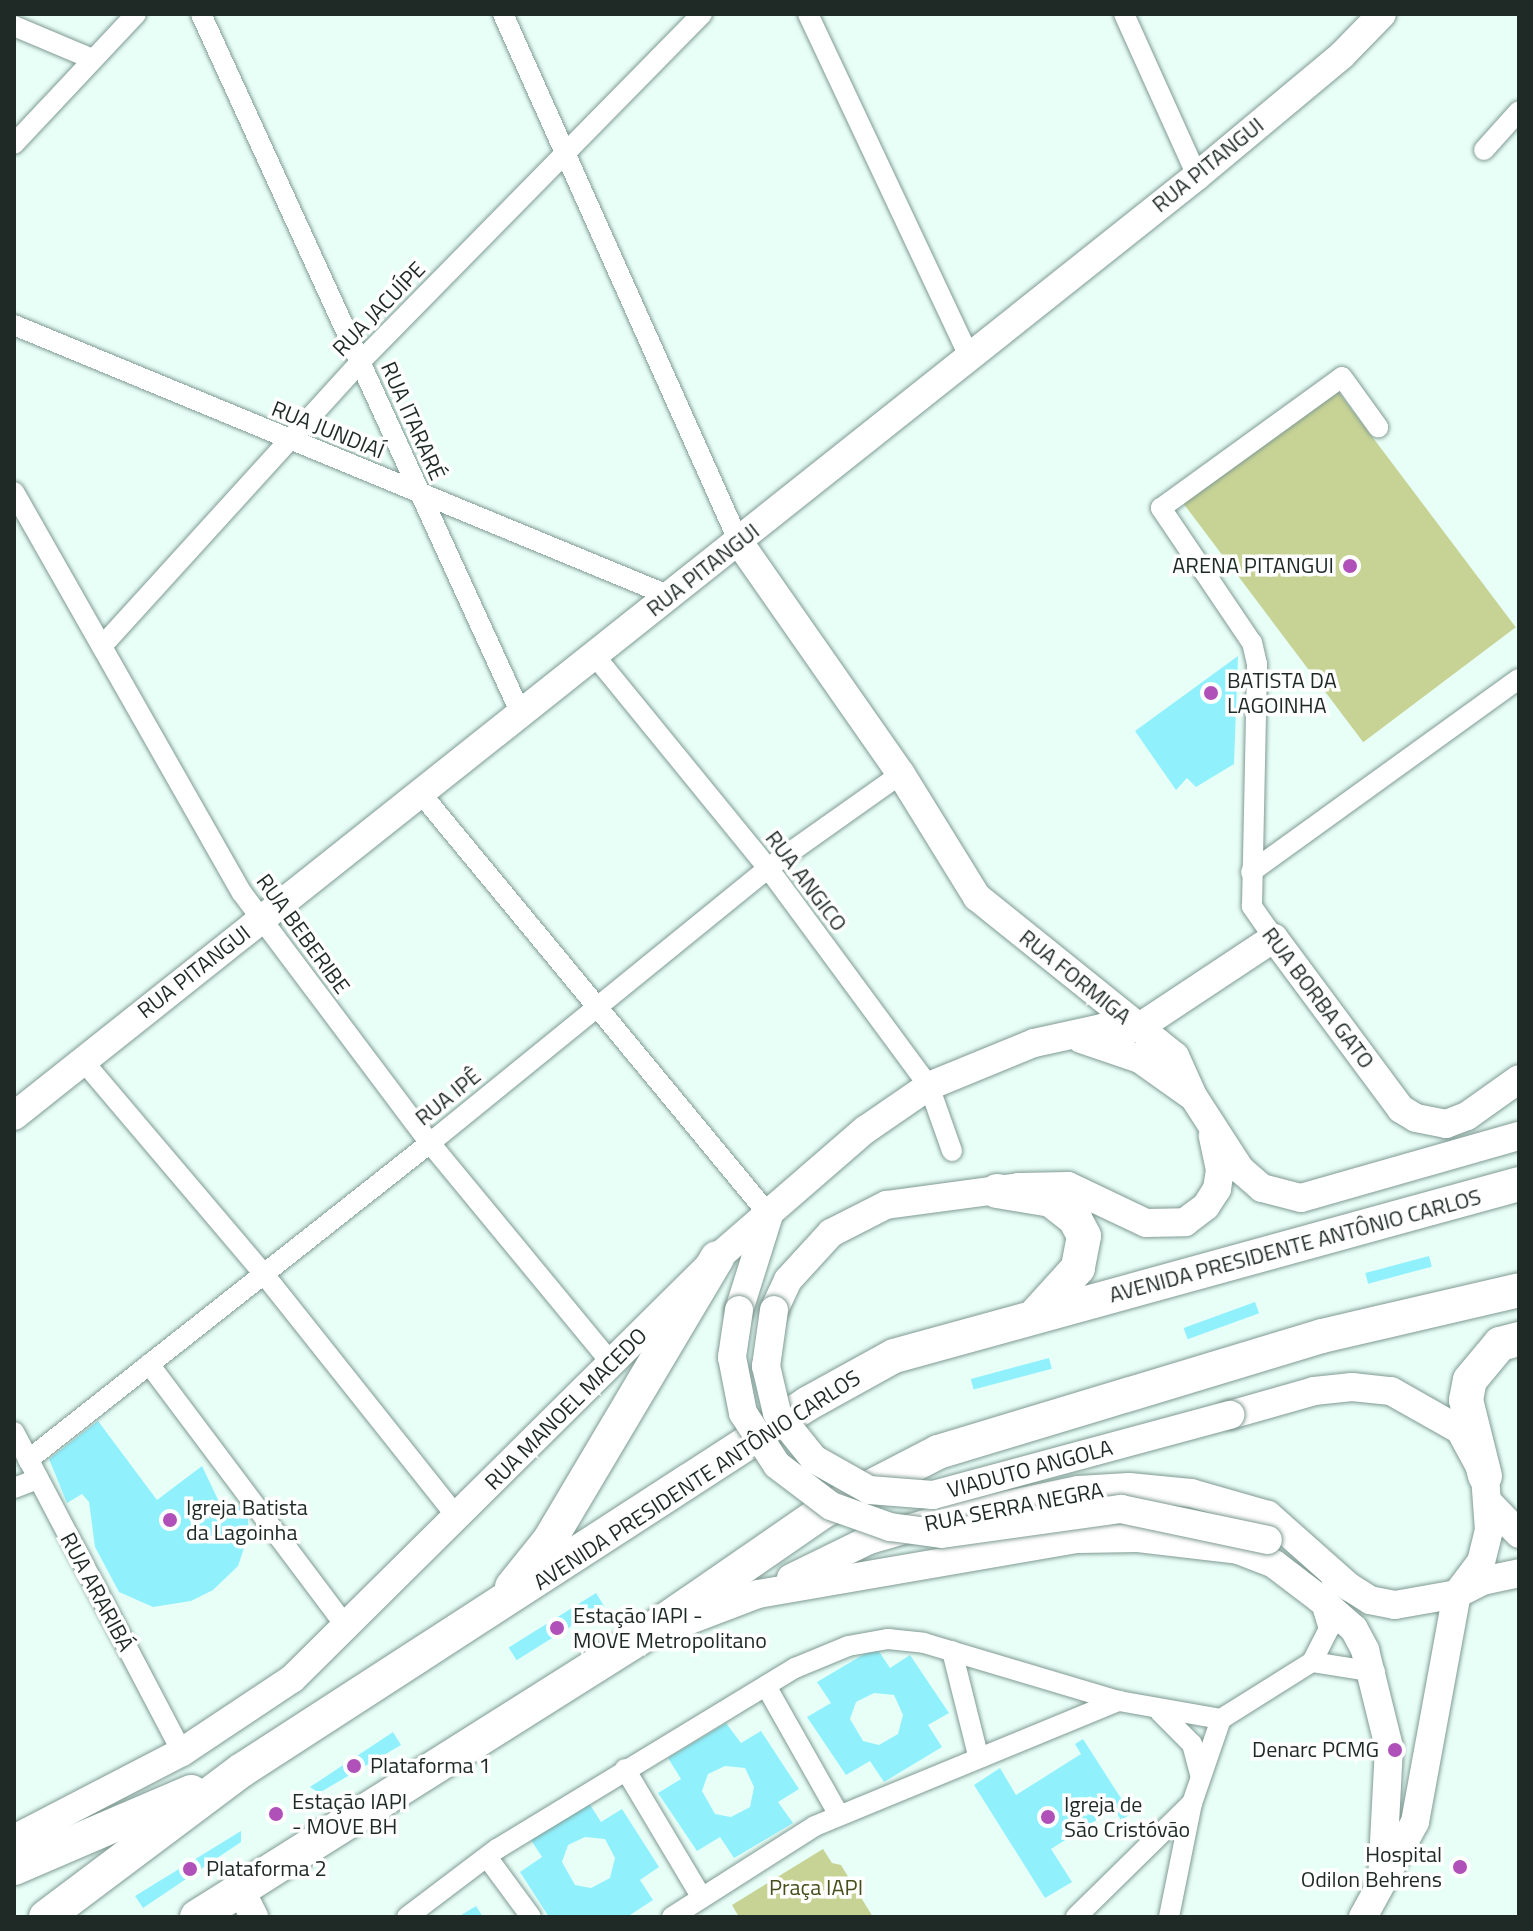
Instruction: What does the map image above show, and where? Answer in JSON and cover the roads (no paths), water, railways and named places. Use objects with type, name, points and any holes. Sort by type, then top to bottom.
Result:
[{"type":"highway","name":"AVENIDA PRESIDENTE ANTÔNIO CARLOS","points":[[46,1917],[242,1770],[492,1611],[807,1404],[894,1356],[1035,1315],[1417,1216],[1519,1184]]},
{"type":"highway","points":[[997,1191],[1051,1200],[1075,1219],[1084,1236],[1084,1254],[1066,1287],[1035,1315]]},
{"type":"highway","points":[[492,1611],[549,1541],[717,1258]]},
{"type":"highway","points":[[197,1917],[247,1903],[822,1512],[938,1452],[1322,1336],[1519,1290]]},
{"type":"highway","points":[[1487,1489],[1466,1400],[1470,1380],[1500,1344],[1519,1339]]},
{"type":"highway","points":[[14,1868],[242,1770]]},
{"type":"street","points":[[14,144],[136,14]]},
{"type":"street","name":"RUA ITARARÉ","points":[[201,14],[522,716]]},
{"type":"street","points":[[503,14],[739,542]]},
{"type":"street","name":"RUA JACUÍPE","points":[[102,646],[291,442],[360,362],[702,14]]},
{"type":"street","points":[[808,14],[968,354]]},
{"type":"street","points":[[1124,14],[1197,176]]},
{"type":"street","name":"RUA PITANGUI","points":[[14,1116],[261,919],[423,796],[968,354],[1197,176],[1342,55],[1382,14]]},
{"type":"street","points":[[14,26],[92,59]]},
{"type":"street","points":[[1484,150],[1519,111]]},
{"type":"street","name":"RUA JUNDIAÍ","points":[[14,325],[670,596]]},
{"type":"street","name":"RUA BORBA GATO","points":[[1378,427],[1342,377],[1161,508],[1252,643],[1257,664],[1252,906],[1401,1109],[1416,1118],[1446,1124],[1467,1116],[1519,1079]]},
{"type":"street","name":"RUA BEBERIBE","points":[[17,505],[102,646],[223,862],[261,919],[430,1143],[612,1364]]},
{"type":"street","name":"RUA FORMIGA","points":[[739,542],[901,774],[977,897],[1175,1056],[1193,1096],[1240,1169],[1262,1188],[1301,1198],[1519,1136]]},
{"type":"street","name":"RUA ANGICO","points":[[595,656],[768,868],[929,1086],[952,1151]]},
{"type":"street","points":[[1251,872],[1519,679]]},
{"type":"street","name":"RUA IPÊ","points":[[28,1460],[430,1143],[768,868],[901,774]]},
{"type":"street","points":[[423,796],[599,1005],[769,1215]]},
{"type":"street","points":[[1138,1028],[1274,938]]},
{"type":"street","points":[[1175,1056],[1175,1039],[1195,992]]},
{"type":"street","name":"RUA MANOEL MACEDO","points":[[14,1839],[182,1752],[292,1679],[347,1628],[717,1258],[865,1130],[929,1086],[1056,1035],[1138,1028]]},
{"type":"street","points":[[1056,1035],[1098,1042],[1140,1059],[1193,1096]]},
{"type":"street","points":[[84,1062],[263,1273],[457,1517]]},
{"type":"street","name":"VIADUTO ANGOLA","points":[[1211,1123],[1220,1170],[1217,1189],[1206,1206],[1185,1222],[1146,1223],[1068,1186],[917,1199],[858,1215],[807,1256],[788,1280],[774,1310],[766,1366],[777,1413],[814,1459],[869,1490],[933,1495],[1314,1391],[1391,1391],[1460,1430],[1487,1489]]},
{"type":"street","name":"VIADUTO ANGOLA","points":[[769,1215],[739,1310],[732,1357],[743,1413],[777,1465],[831,1506],[890,1527],[942,1534],[1121,1509],[1277,1544],[1349,1587]]},
{"type":"street","points":[[149,1364],[347,1628]]},
{"type":"street","name":"RUA ARARIBÁ","points":[[14,1432],[182,1752]]},
{"type":"street","points":[[14,1486],[38,1479]]},
{"type":"street","name":"RUA SERRA NEGRA","points":[[638,1639],[758,1594],[869,1540],[949,1517],[1105,1487],[1191,1493],[1268,1515],[1349,1587]]},
{"type":"street","points":[[1487,1489],[1519,1534]]},
{"type":"street","points":[[1363,1917],[1415,1822],[1457,1594],[1486,1550],[1487,1489]]},
{"type":"street","name":"RUA SERRA NEGRA","points":[[758,1594],[1101,1537],[1238,1550],[1274,1564],[1320,1599]]},
{"type":"street","points":[[1277,1544],[1320,1599],[1354,1629],[1375,1672],[1389,1747],[1382,1879]]},
{"type":"street","points":[[1349,1587],[1370,1600],[1395,1605],[1457,1594],[1482,1581],[1519,1573]]},
{"type":"street","points":[[1169,1917],[1192,1803],[1221,1719],[1312,1662],[1329,1629],[1320,1599]]},
{"type":"street","points":[[407,1917],[487,1857],[625,1769],[766,1686],[848,1646],[888,1639],[952,1651],[1119,1701],[1221,1719]]},
{"type":"street","points":[[952,1651],[978,1755]]},
{"type":"street","points":[[1312,1662],[1375,1672]]},
{"type":"street","points":[[766,1686],[839,1815]]},
{"type":"street","points":[[672,1917],[839,1815],[978,1755],[1119,1701]]},
{"type":"street","points":[[1155,1709],[1183,1731],[1201,1777]]},
{"type":"street","points":[[625,1769],[702,1898]]},
{"type":"street","points":[[1387,1780],[1399,1787],[1420,1782]]},
{"type":"street","points":[[1084,1914],[1192,1803]]},
{"type":"street","points":[[487,1857],[531,1917]]},
{"type":"place","name":"ARENA PITANGUI","points":[[1350,566]]},
{"type":"place","name":"BATISTA DA LAGOINHA","points":[[1211,693]]},
{"type":"place","name":"Igreja Batista da Lagoinha","points":[[170,1520]]},
{"type":"place","name":"Estação IAPI - MOVE Metropolitano","points":[[557,1628]]},
{"type":"place","name":"Denarc PCMG","points":[[1395,1750]]},
{"type":"place","name":"Plataforma 1","points":[[354,1766]]},
{"type":"place","name":"Estação IAPI - MOVE BH","points":[[276,1814]]},
{"type":"place","name":"Igreja de São Cristóvão","points":[[1048,1817]]},
{"type":"place","name":"Hospital Odilon Behrens","points":[[1460,1867]]},
{"type":"place","name":"Plataforma 2","points":[[190,1869]]},
{"type":"park label","name":"Praça IAPI","points":[[816,1888]]}]
